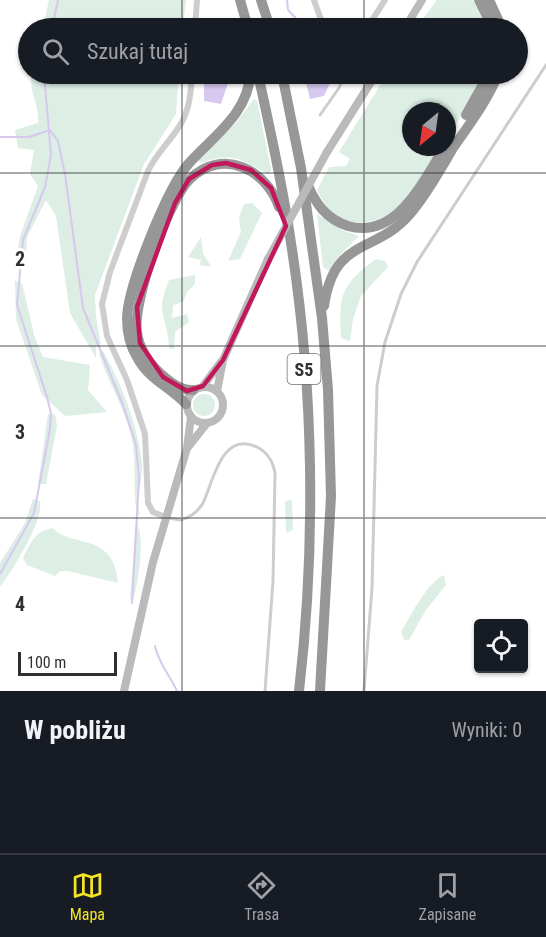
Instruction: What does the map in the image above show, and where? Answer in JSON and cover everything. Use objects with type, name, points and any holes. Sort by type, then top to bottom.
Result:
[{"type":"highway","points":[[240,0],[245,18]]},
{"type":"highway","points":[[261,0],[267,18]]},
{"type":"highway","points":[[479,0],[489,18]]},
{"type":"highway","points":[[489,0],[497,18]]},
{"type":"highway","points":[[186,404],[152,377],[136,357],[128,331],[128,307],[139,272],[175,183],[186,167],[240,107],[247,84]]},
{"type":"highway","name":"S5","points":[[260,84],[292,243],[306,395],[310,565],[299,691]]},
{"type":"highway","name":"S5","points":[[284,84],[301,168],[322,318],[331,496],[320,691]]},
{"type":"highway","points":[[456,130],[484,84]]},
{"type":"highway","points":[[322,318],[331,276],[342,260],[353,250],[394,228],[412,212],[493,84]]},
{"type":"highway","points":[[301,168],[314,198],[329,216],[349,226],[370,227],[397,215],[411,199],[439,156]]},
{"type":"highway","points":[[198,388],[179,387],[154,368],[140,344],[136,320],[141,291],[181,190],[189,179],[212,165],[226,163],[251,170],[271,188],[292,243]]},
{"type":"main road","points":[[412,18],[423,2]]},
{"type":"main road","points":[[187,448],[207,423],[218,417],[223,407],[216,391],[223,360],[268,259],[327,152],[370,84]]},
{"type":"main road","points":[[124,691],[165,517],[187,448],[191,417],[186,404],[223,360]]},
{"type":"main road","points":[[198,388],[216,391]]},
{"type":"main road","points":[[191,417],[207,423]]},
{"type":"street","points":[[196,18],[197,0]]},
{"type":"street","points":[[314,0],[320,18]]},
{"type":"street","points":[[373,18],[385,0]]},
{"type":"street","points":[[165,517],[153,512],[148,503],[145,434],[127,380],[107,336],[102,304],[110,272],[151,164],[178,128],[187,110],[191,84]]},
{"type":"lane","points":[[364,691],[372,588],[376,396],[385,342],[401,294],[417,262],[546,65]]},
{"type":"lane","points":[[320,115],[339,84]]},
{"type":"lane","points":[[165,517],[181,520],[194,514],[203,503],[222,457],[233,447],[249,445],[256,447],[271,460],[275,472],[273,581],[264,691]]},
{"type":"highlighted area","points":[[226,163],[251,170],[271,188],[286,226],[223,360],[203,386],[187,391],[163,377],[140,343],[137,307],[175,203],[189,179],[212,165]]},
{"type":"shaded area","points":[[49,0],[186,0],[184,18],[45,18]]},
{"type":"shaded area","points":[[437,0],[473,0],[483,18],[424,18]]},
{"type":"shaded area","points":[[32,84],[178,84],[176,114],[144,164],[95,295],[101,344],[96,346],[96,358],[70,313],[56,216],[46,200],[27,237],[26,263],[23,266],[16,261],[20,236],[38,186],[30,174],[34,150],[18,148],[15,130],[38,123]]},
{"type":"shaded area","points":[[204,84],[228,84],[221,104],[204,101]]},
{"type":"shaded area","points":[[306,84],[329,84],[324,96],[310,99]]},
{"type":"shaded area","points":[[381,84],[479,84],[456,124],[456,102],[402,102],[402,156],[434,156],[406,198],[383,217],[370,221],[347,221],[331,211],[323,201],[317,190],[329,167],[346,166],[350,159],[339,152]]},
{"type":"shaded area","points":[[254,99],[257,101],[271,169],[269,175],[238,159],[222,158],[201,163],[197,160],[235,124]]},
{"type":"shaded area","points":[[252,203],[262,213],[240,259],[228,261],[241,232],[239,218],[244,204]]},
{"type":"shaded area","points":[[317,214],[341,230],[359,236],[338,257],[329,271],[323,267]]},
{"type":"shaded area","points":[[201,237],[203,253],[211,267],[200,265],[201,260],[188,257]]},
{"type":"shaded area","points":[[376,259],[385,261],[388,267],[361,296],[353,319],[350,341],[341,338],[344,292],[355,277]]},
{"type":"shaded area","points":[[195,275],[195,284],[187,292],[183,302],[173,305],[172,318],[187,314],[189,322],[175,332],[174,349],[169,349],[162,309],[165,290],[169,280]]},
{"type":"shaded area","points":[[15,281],[22,283],[34,335],[43,357],[90,365],[88,390],[107,412],[65,416],[42,395],[16,319]]},
{"type":"shaded area","points":[[103,351],[117,378],[137,435],[142,471],[138,501],[140,514],[137,515],[131,433],[99,354]]},
{"type":"shaded area","points":[[204,394],[212,397],[215,405],[212,413],[204,416],[196,413],[193,405],[196,397]]},
{"type":"shaded area","points":[[48,414],[55,414],[57,426],[46,484],[38,484]]},
{"type":"shaded area","points":[[33,499],[40,501],[37,521],[26,546],[0,587],[0,563],[25,523]]},
{"type":"shaded area","points":[[292,500],[293,530],[286,533],[285,501]]},
{"type":"shaded area","points":[[136,522],[141,549],[133,601],[130,598]]},
{"type":"shaded area","points":[[53,528],[69,538],[100,548],[109,555],[115,567],[118,583],[68,571],[60,571],[55,576],[27,565],[23,558],[31,542],[42,532]]},
{"type":"shaded area","points":[[444,575],[446,585],[426,610],[409,640],[404,640],[401,632],[414,609],[431,586]]},
{"type":"waterway","points":[[54,18],[58,0]]},
{"type":"waterway","points":[[287,0],[288,10],[296,18]]},
{"type":"waterway","points":[[0,574],[34,513],[50,429],[51,413],[47,397],[17,305],[23,240],[45,187],[51,155],[45,84]]},
{"type":"waterway","points":[[0,137],[29,137],[50,130],[58,141],[65,174],[83,308],[123,405],[136,445],[139,478],[132,603]]},
{"type":"waterway","points":[[155,646],[161,663],[177,691]]}]
